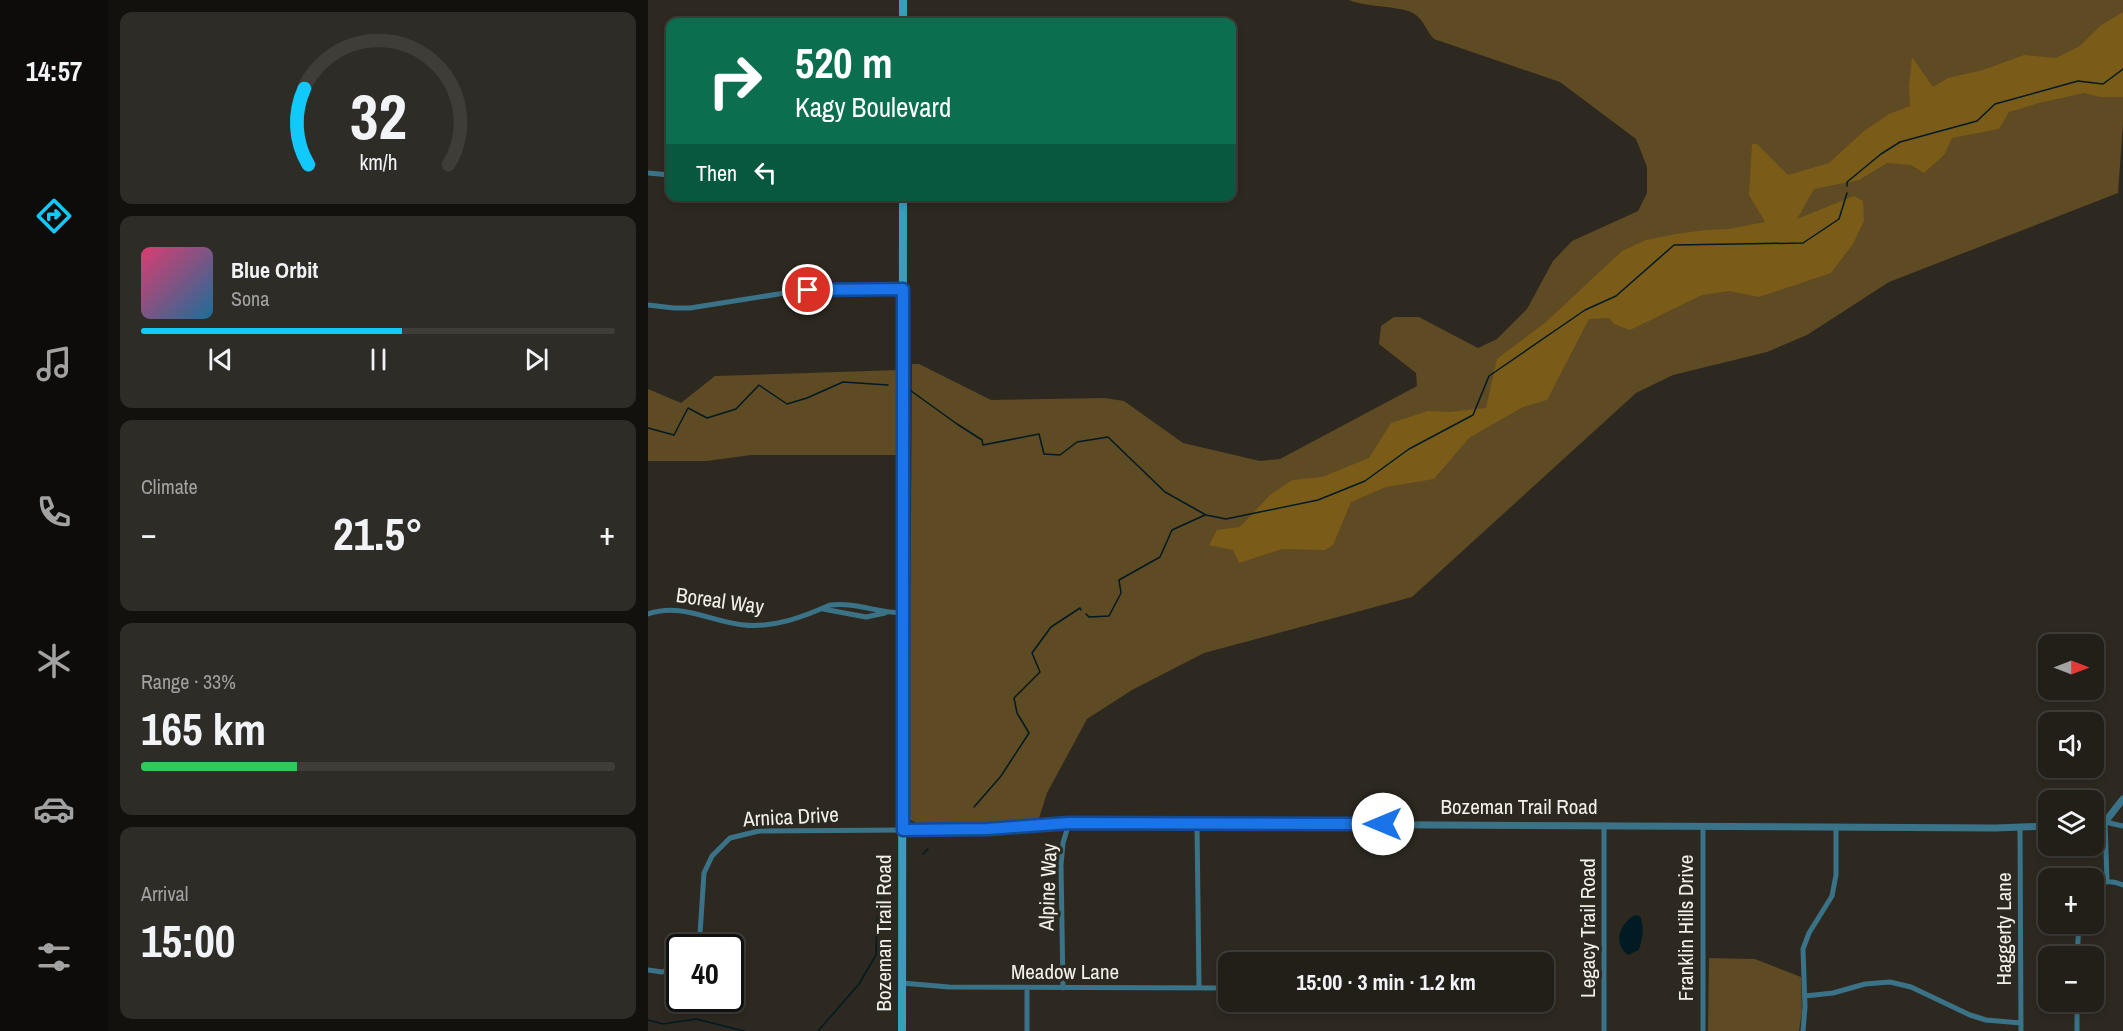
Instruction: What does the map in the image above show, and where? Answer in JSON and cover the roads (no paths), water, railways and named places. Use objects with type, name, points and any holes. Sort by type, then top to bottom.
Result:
[{"type":"main road","points":[[903,0],[903,18]]},
{"type":"main road","points":[[903,201],[903,830]]},
{"type":"main road","name":"Bozeman Trail Road","points":[[902,1031],[903,830]]},
{"type":"street","points":[[648,173],[666,175]]},
{"type":"street","points":[[648,305],[690,308],[791,292],[903,289]]},
{"type":"street","name":"Boreal Way","points":[[648,614],[668,609],[680,610],[725,622],[758,626],[774,624],[830,605],[848,603],[886,613]]},
{"type":"street","name":"Boreal Way","points":[[822,609],[866,617],[886,613],[903,613]]},
{"type":"street","points":[[2107,881],[2106,822],[2123,799]]},
{"type":"street","points":[[2106,822],[2123,826]]},
{"type":"street","name":"Bozeman Trail Road","points":[[903,830],[987,829],[1069,823],[1836,828],[2038,826]]},
{"type":"street","name":"Alpine Way","points":[[1063,988],[1061,865],[1063,843],[1069,823]]},
{"type":"street","points":[[1197,824],[1199,987]]},
{"type":"street","name":"Legacy Trail Road","points":[[1604,825],[1604,1031]]},
{"type":"street","name":"Franklin Hills Drive","points":[[1703,826],[1703,1031]]},
{"type":"street","name":"Haggerty Lane","points":[[2020,827],[2021,1031]]},
{"type":"street","points":[[1803,1031],[1805,996],[1803,949],[1809,933],[1832,896],[1836,875],[1836,828]]},
{"type":"street","name":"Arnica Drive","points":[[700,934],[704,873],[712,856],[730,838],[759,831],[903,830]]},
{"type":"street","points":[[2104,882],[2123,885]]},
{"type":"street","points":[[648,970],[666,971]]},
{"type":"street","points":[[1805,996],[1833,993],[1865,984],[1890,982],[1911,987],[1970,1015],[1986,1020],[2021,1023]]},
{"type":"street","name":"Meadow Lane","points":[[902,983],[949,987],[1218,988]]},
{"type":"street","points":[[1027,988],[1027,1031]]},
{"type":"street","points":[[2077,1012],[2077,1031]]},
{"type":"water","points":[[1635,915],[1640,916],[1642,920],[1642,938],[1639,950],[1628,955],[1620,945],[1620,933],[1625,923]]},
{"type":"waterway","points":[[1847,186],[1847,182],[1881,154],[1900,142],[1977,121],[1995,104],[2078,81],[2103,84],[2123,69]]},
{"type":"waterway","points":[[907,388],[982,440],[983,445],[1039,434],[1044,454],[1060,455],[1077,442],[1108,437],[1165,492],[1206,515],[1226,519],[1318,500],[1365,481],[1409,449],[1473,415],[1489,376],[1585,310],[1616,296],[1674,245],[1803,243],[1839,219],[1847,193]]},
{"type":"waterway","points":[[648,428],[674,435],[688,408],[707,418],[736,409],[759,385],[787,404],[843,382],[888,385]]},
{"type":"waterway","points":[[1086,614],[1089,617],[1109,616],[1121,593],[1119,580],[1160,557],[1172,530],[1205,515]]},
{"type":"waterway","points":[[974,807],[1001,776],[1029,733],[1017,713],[1014,698],[1040,672],[1032,653],[1051,627],[1080,608],[1081,610]]},
{"type":"waterway","points":[[923,854],[928,849]]},
{"type":"waterway","points":[[818,1031],[859,984],[876,955],[877,919],[882,891]]},
{"type":"waterway","points":[[648,1020],[663,1024],[696,1019],[744,1031]]}]
